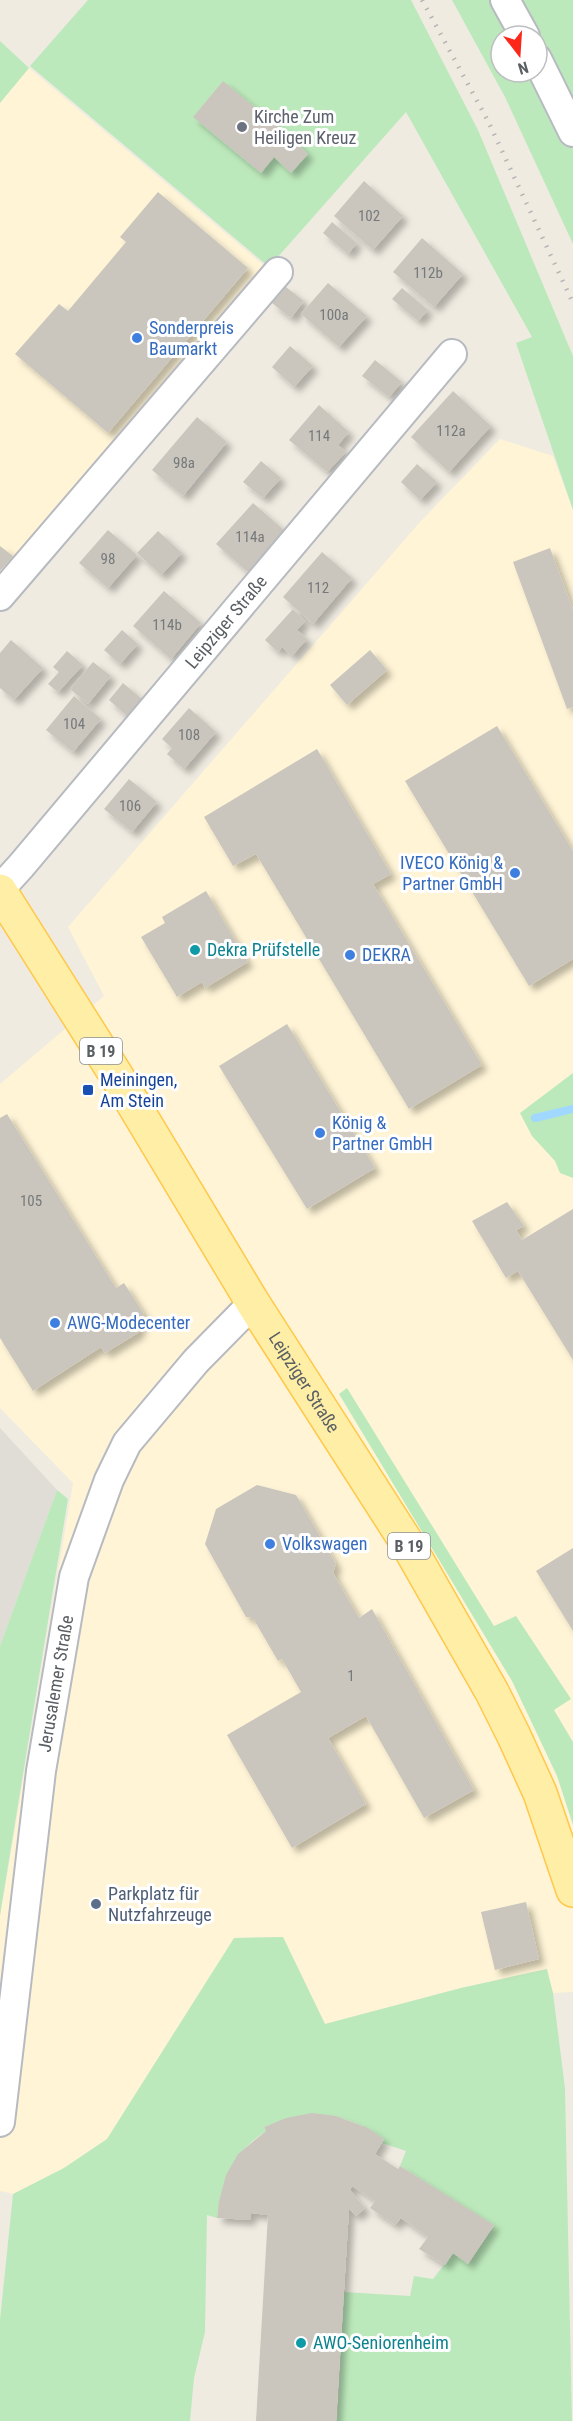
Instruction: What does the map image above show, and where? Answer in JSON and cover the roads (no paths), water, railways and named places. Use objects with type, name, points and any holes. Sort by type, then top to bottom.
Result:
[{"type":"main road","name":"Leipziger Straße","points":[[0,890],[116,1075],[253,1303],[407,1543],[492,1692],[540,1793],[573,1890]]},
{"type":"street","points":[[505,0],[518,24]]},
{"type":"street","points":[[549,83],[573,132]]},
{"type":"street","points":[[0,596],[278,272]]},
{"type":"street","name":"Leipziger Straße","points":[[0,890],[452,354]]},
{"type":"street","name":"Jerusalemer Straße","points":[[0,2121],[41,1771],[74,1577],[109,1480],[127,1443],[196,1361],[253,1303]]},
{"type":"waterway","points":[[535,1118],[573,1109]]},
{"type":"railway","points":[[422,0],[488,121],[573,303]]},
{"type":"place","name":"Kirche Zum Heiligen Kreuz","points":[[242,127]]},
{"type":"place","name":"Sonderpreis Baumarkt","points":[[137,338]]},
{"type":"place","name":"IVECO König & Partner GmbH","points":[[515,873]]},
{"type":"place","name":"Dekra Prüfstelle","points":[[195,950]]},
{"type":"place","name":"DEKRA","points":[[350,955]]},
{"type":"place","name":"Meiningen, Am Stein","points":[[88,1090]]},
{"type":"place","name":"König & Partner GmbH","points":[[320,1133]]},
{"type":"place","name":"AWG-Modecenter","points":[[55,1323]]},
{"type":"place","name":"Volkswagen","points":[[270,1544]]},
{"type":"place","name":"Parkplatz für Nutzfahrzeuge","points":[[96,1904]]},
{"type":"place","name":"AWO-Seniorenheim","points":[[301,2343]]}]
